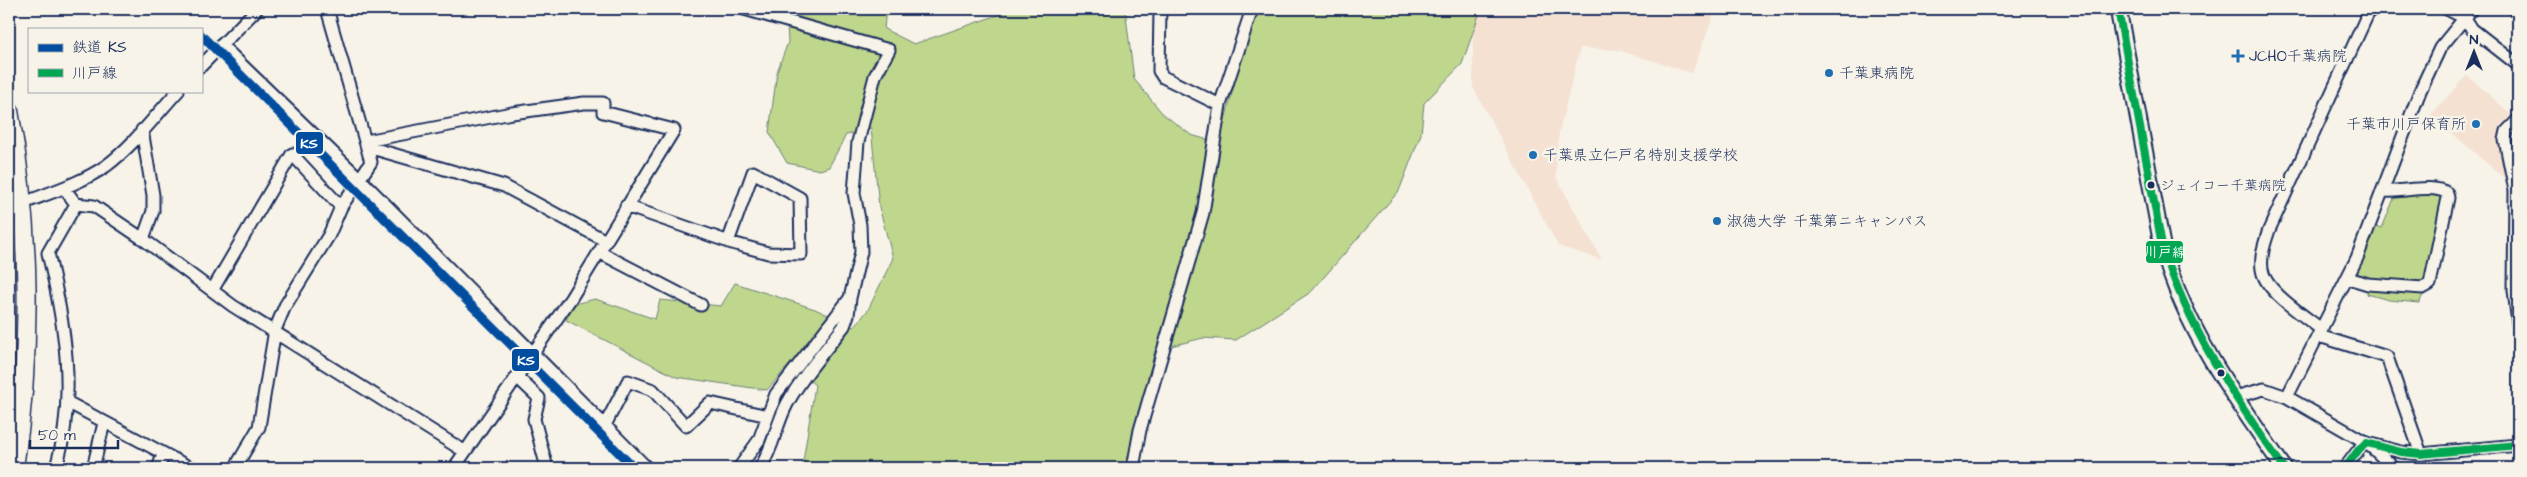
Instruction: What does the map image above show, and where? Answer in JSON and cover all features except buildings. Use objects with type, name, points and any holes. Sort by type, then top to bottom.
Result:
[{"type":"highway","points":[[9,111],[15,207],[26,324],[20,426],[14,468]]},
{"type":"main road","points":[[2118,9],[2162,246],[2170,277],[2204,347],[2235,397],[2284,468]]},
{"type":"street","points":[[204,63],[257,9]]},
{"type":"street","points":[[235,468],[259,427],[275,330],[285,306],[329,235],[341,208],[371,162],[327,9]]},
{"type":"street","points":[[744,9],[889,50],[875,76],[858,142],[854,193],[861,252],[848,315],[844,326],[793,393],[760,468]]},
{"type":"street","points":[[1160,9],[1159,71],[1163,77],[1220,104]]},
{"type":"street","points":[[1133,468],[1140,430],[1204,213],[1220,104],[1252,9]]},
{"type":"street","points":[[2370,9],[2268,230],[2263,250],[2262,270],[2268,286],[2320,333],[2387,357],[2421,454]]},
{"type":"street","points":[[2447,9],[2468,13]]},
{"type":"street","points":[[2514,9],[2518,13]]},
{"type":"street","points":[[2288,397],[2348,278],[2420,91],[2440,48],[2468,13]]},
{"type":"street","points":[[2468,13],[2472,29],[2518,66]]},
{"type":"street","points":[[219,47],[361,180],[604,427],[647,468]]},
{"type":"street","points":[[15,207],[64,188],[105,167],[118,156],[177,92]]},
{"type":"street","points":[[367,144],[512,113],[584,103],[603,103],[603,112],[674,130],[533,355],[464,450],[454,468]]},
{"type":"street","points":[[2518,120],[2507,131],[2505,140],[2515,190],[2514,290],[2518,324]]},
{"type":"street","points":[[142,130],[153,194],[153,211],[143,239]]},
{"type":"street","points":[[367,144],[504,186],[606,241]]},
{"type":"street","points":[[213,290],[292,154],[341,208]]},
{"type":"street","points":[[626,206],[728,242],[768,253],[801,254],[800,198],[753,172],[728,242]]},
{"type":"street","points":[[64,188],[76,204],[94,206],[143,239],[233,306],[275,330],[464,450]]},
{"type":"street","points":[[2348,278],[2368,284],[2414,288],[2425,288],[2430,284],[2448,198],[2447,193],[2441,190],[2415,188],[2398,193],[2382,191]]},
{"type":"street","points":[[56,468],[69,386],[65,338],[48,253],[76,204]]},
{"type":"street","points":[[599,252],[701,305]]},
{"type":"street","points":[[739,468],[750,457],[759,440],[776,394],[850,298]]},
{"type":"street","points":[[518,374],[538,398],[534,419],[547,468]]},
{"type":"street","points":[[604,427],[628,381],[653,390],[686,426],[710,403],[768,416]]},
{"type":"street","points":[[2235,397],[2264,389],[2288,397],[2367,443],[2394,468]]},
{"type":"street","points":[[67,402],[163,455],[191,468]]},
{"type":"street","points":[[93,468],[104,422]]},
{"type":"street","points":[[2367,443],[2401,452],[2421,454],[2518,445]]},
{"type":"street","points":[[2347,465],[2367,443]]},
{"type":"street","points":[[158,468],[163,455]]},
{"type":"shaded area","name":"千葉県立仁戸名特別支援学校","points":[[1478,9],[1716,9],[1692,73],[1618,50],[1580,48],[1559,132],[1556,177],[1602,260],[1558,246],[1473,87],[1473,36]]},
{"type":"shaded area","name":"千葉市川戸保育所","points":[[2467,75],[2515,118],[2505,131],[2511,184],[2431,115]]},
{"type":"green space","points":[[786,9],[886,9],[884,29],[914,44],[1015,9],[1125,9],[1134,79],[1163,114],[1191,135],[1219,143],[1254,9],[1481,9],[1462,64],[1424,103],[1421,134],[1399,191],[1311,292],[1236,340],[1203,338],[1155,350],[1126,468],[802,468],[815,385],[790,364],[767,390],[676,377],[566,320],[574,304],[595,299],[655,319],[660,300],[721,306],[735,283],[815,309],[854,327],[868,310],[893,258],[879,207],[871,128],[846,135],[829,167],[820,170],[787,163],[769,132],[777,72],[788,42]]},
{"type":"green space","points":[[2414,192],[2443,196],[2425,279],[2419,283],[2371,278],[2357,274],[2375,227],[2382,228],[2395,196]]},
{"type":"green space","points":[[2368,287],[2425,291],[2419,303],[2389,300],[2367,294]]},
{"type":"rail line","name":"KS","points":[[202,36],[634,468]]},
{"type":"transit line","name":"川戸線","points":[[2118,9],[2162,245],[2173,276],[2199,334],[2230,389],[2284,468]]},
{"type":"transit line","name":"川戸線","points":[[2345,468],[2360,448],[2367,443],[2401,452],[2421,454],[2518,445]]},
{"type":"place","name":"JCHO千葉病院","points":[[2238,56]]},
{"type":"place","name":"千葉東病院","points":[[1829,73]]},
{"type":"place","name":"千葉市川戸保育所","points":[[2476,124]]},
{"type":"place","name":"千葉県立仁戸名特別支援学校","points":[[1533,155]]},
{"type":"place","name":"ジェイコー千葉病院","points":[[2151,185]]},
{"type":"place","name":"淑徳大学 千葉第ニキャンパス","points":[[1717,221]]}]
